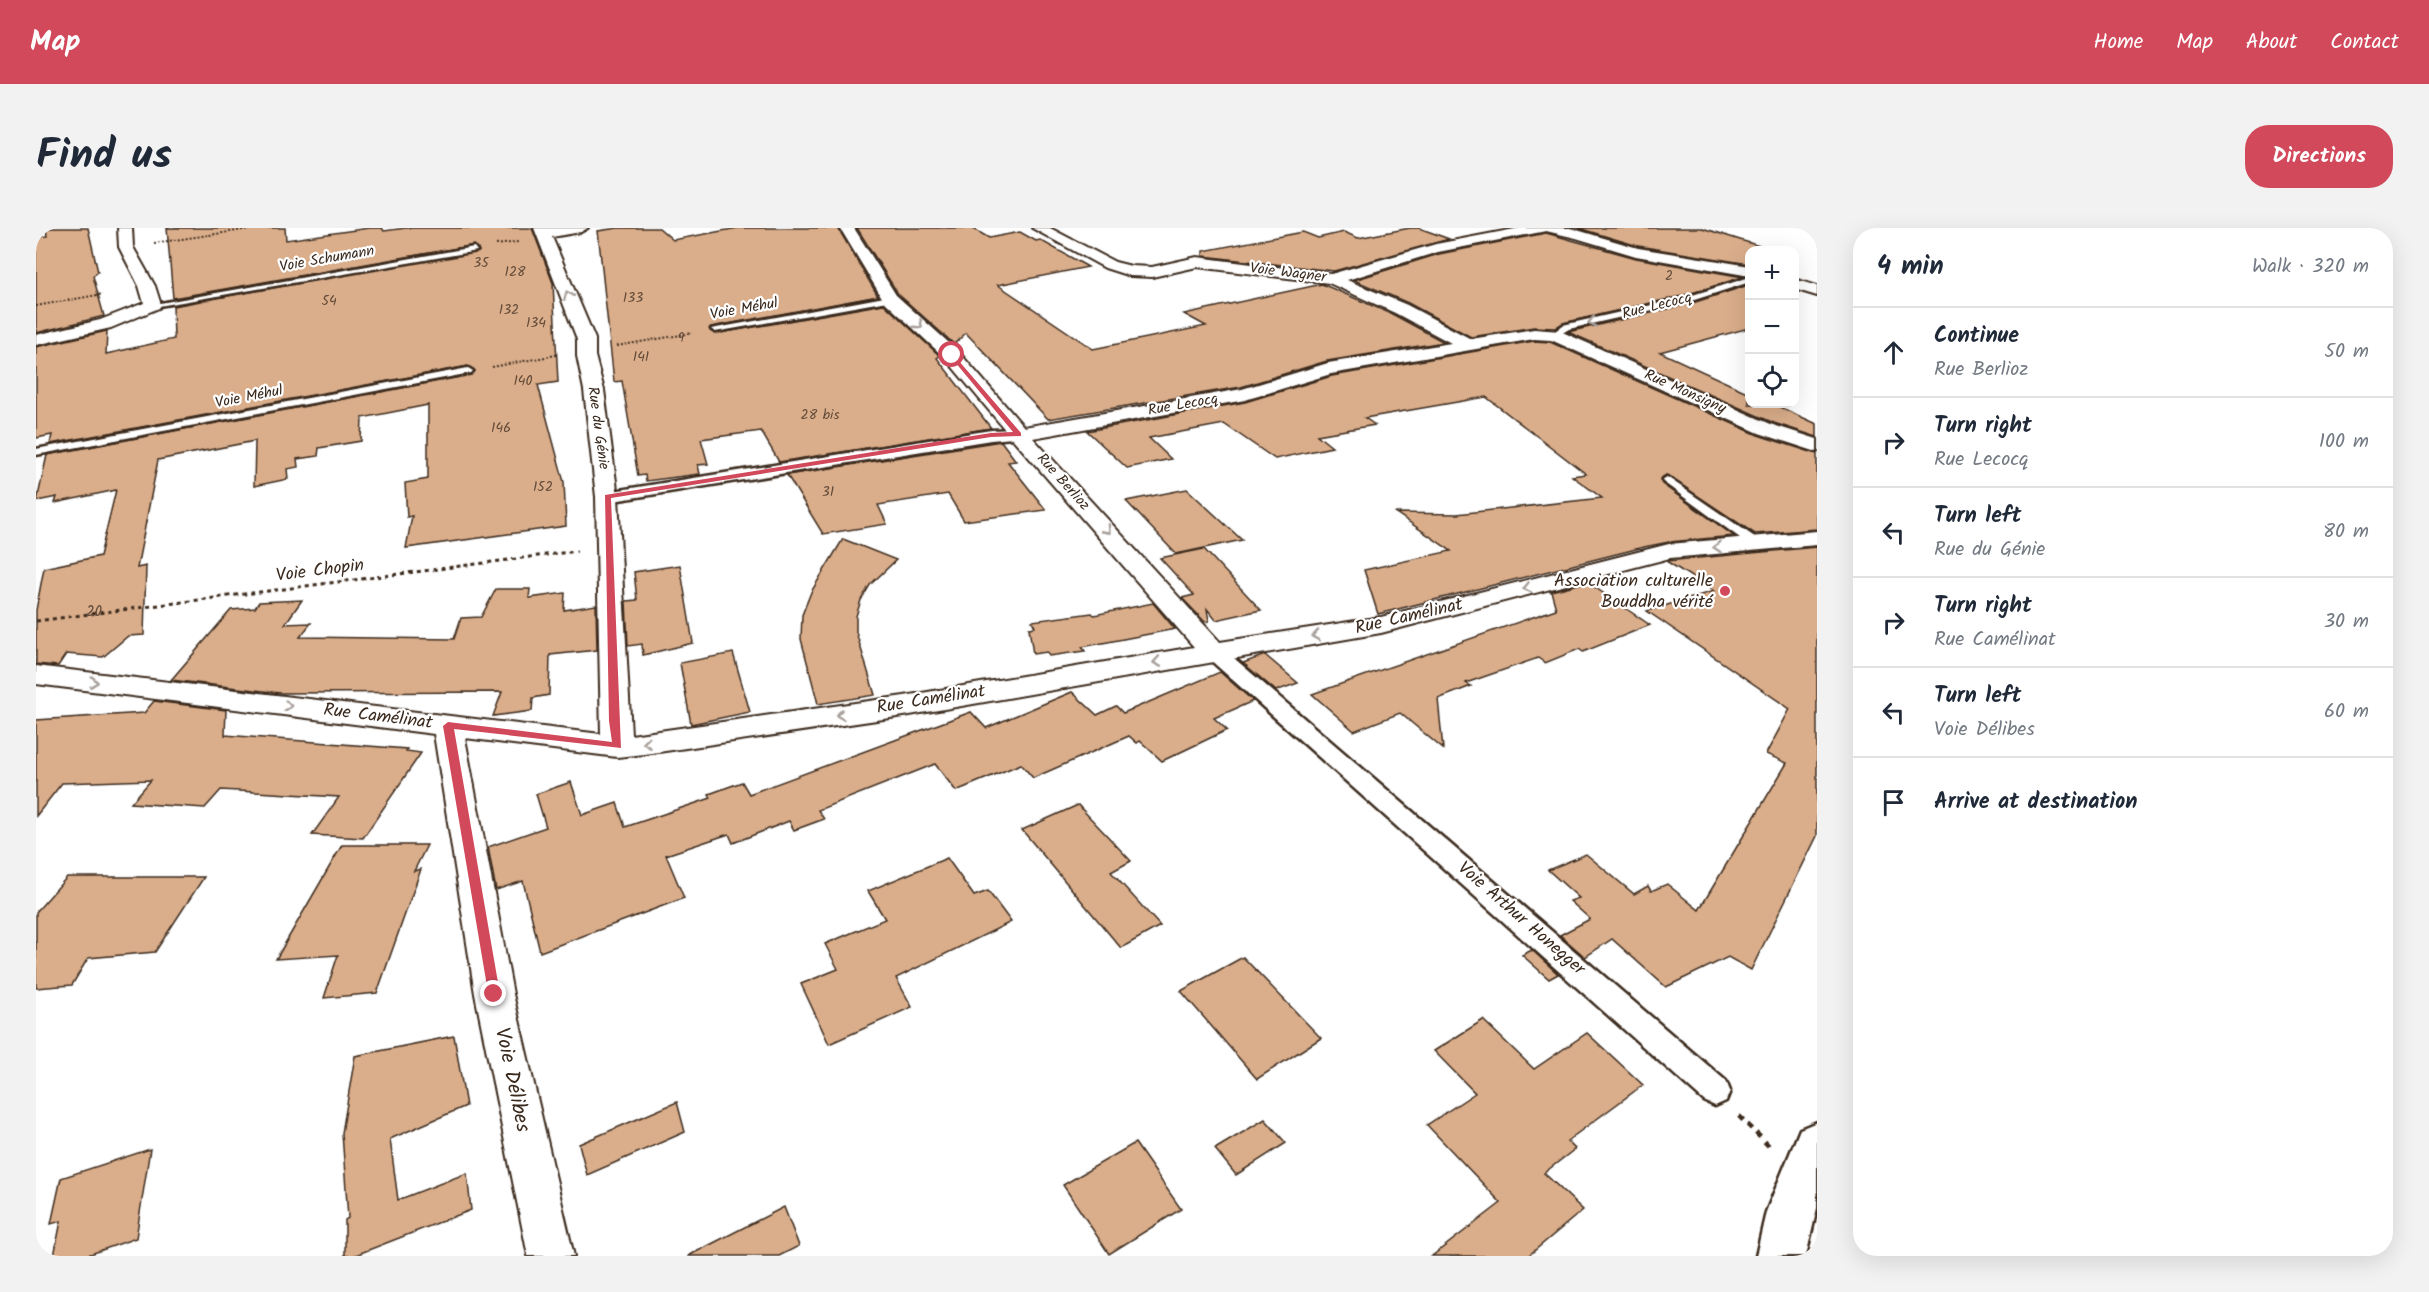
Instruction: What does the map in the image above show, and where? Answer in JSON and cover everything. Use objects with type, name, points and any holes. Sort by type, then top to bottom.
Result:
[{"type":"main road","points":[[1755,1256],[1786,1234],[1794,1147]]},
{"type":"street","points":[[36,340],[105,324],[153,305],[147,286],[126,247],[125,228]]},
{"type":"street","points":[[542,231],[581,228]]},
{"type":"street","name":"Rue Berlioz","points":[[847,228],[890,298],[952,355],[1019,434],[1214,652]]},
{"type":"street","name":"Voie Wagner","points":[[1039,228],[1110,265],[1130,271],[1152,272],[1197,262],[1332,279],[1436,248],[1542,228]]},
{"type":"street","points":[[1550,228],[1579,234],[1636,252],[1745,270]]},
{"type":"street","name":"Rue du Génie","points":[[542,231],[586,339],[586,356],[594,390],[607,497],[607,547],[617,746]]},
{"type":"street","points":[[1332,279],[1401,309],[1470,346]]},
{"type":"street","points":[[1799,286],[1817,291]]},
{"type":"street","name":"Rue Lecocq","points":[[607,497],[991,435],[1019,434],[1245,394],[1328,369],[1534,334],[1554,334]]},
{"type":"street","name":"Rue Monsigny","points":[[1554,334],[1766,429],[1817,446]]},
{"type":"street","name":"Rue Camélinat","points":[[36,675],[617,746],[645,744],[904,705],[1411,619],[1647,555],[1817,538]]},
{"type":"street","name":"Voie Arthur Honegger","points":[[1214,652],[1715,1090]]},
{"type":"street","name":"Voie Délibes","points":[[448,726],[494,994],[551,1256]]},
{"type":"lane","name":"Voie Schumann","points":[[153,305],[474,249]]},
{"type":"lane","name":"Rue Lecocq","points":[[1554,334],[1566,327],[1685,300],[1745,280]]},
{"type":"lane","name":"Voie Méhul","points":[[715,329],[890,298]]},
{"type":"lane","name":"Voie Méhul","points":[[36,452],[468,371]]},
{"type":"lane","points":[[1667,480],[1755,543]]},
{"type":"path","points":[[126,247],[257,228]]},
{"type":"path","points":[[474,249],[521,241]]},
{"type":"path","points":[[36,306],[147,286]]},
{"type":"path","name":"Voie Méhul","points":[[615,346],[715,329]]},
{"type":"path","points":[[486,368],[563,353]]},
{"type":"path","name":"Voie Chopin","points":[[36,621],[607,547]]},
{"type":"path","points":[[1715,1090],[1794,1147]]},
{"type":"building","points":[[46,228],[88,228],[98,272],[93,276],[104,316],[36,333],[36,237],[47,236]]},
{"type":"building","points":[[167,228],[285,228],[286,240],[369,228],[382,228],[384,231],[406,228],[532,228],[553,283],[558,382],[538,385],[564,482],[566,526],[406,548],[412,516],[407,517],[405,483],[428,479],[428,405],[362,418],[361,441],[319,448],[318,456],[297,459],[298,467],[287,469],[288,479],[254,486],[255,441],[158,460],[137,568],[146,566],[144,635],[128,636],[103,657],[66,654],[58,666],[36,664],[36,610],[44,568],[100,556],[116,490],[55,503],[57,497],[37,501],[47,455],[471,375],[475,371],[468,366],[50,444],[52,435],[36,438],[36,347],[107,331],[106,354],[174,339],[173,306],[479,251],[474,245],[173,298]]},
{"type":"building","points":[[618,228],[659,228],[673,240],[738,228],[838,228],[878,296],[711,327],[710,331],[715,334],[884,304],[940,356],[937,358],[991,428],[779,462],[761,431],[701,439],[708,464],[698,465],[700,474],[646,481],[645,475],[638,476],[622,381],[614,382],[598,231]]},
{"type":"building","points":[[857,228],[972,228],[989,238],[1020,232],[1036,241],[1040,240],[1088,267],[998,285],[1093,349],[1206,326],[1184,314],[1322,284],[1394,315],[1444,342],[1327,361],[1241,387],[1048,419],[966,333],[954,344],[898,294]]},
{"type":"building","points":[[1419,228],[1449,239],[1334,271],[1203,256],[1203,251],[1303,232],[1318,238],[1344,232],[1358,238]]},
{"type":"building","points":[[1578,228],[1702,228],[1759,246],[1745,246],[1745,263],[1638,246]]},
{"type":"building","points":[[1546,233],[1636,258],[1743,277],[1682,296],[1563,323],[1555,328],[1534,327],[1471,337],[1408,303],[1354,280],[1439,254]]},
{"type":"building","points":[[1745,286],[1745,329],[1660,352],[1745,391],[1745,408],[1782,408],[1817,424],[1817,437],[1774,423],[1568,332],[1689,304]]},
{"type":"building","points":[[1534,341],[1550,342],[1758,435],[1817,454],[1817,529],[1755,534],[1666,475],[1660,479],[1662,484],[1734,536],[1669,542],[1644,547],[1378,614],[1364,570],[1451,551],[1396,513],[1457,514],[1602,498],[1572,476],[1586,474],[1486,397],[1365,418],[1375,425],[1317,435],[1332,447],[1275,459],[1224,424],[1149,438],[1171,459],[1127,468],[1087,431],[1245,402],[1332,376]]},
{"type":"building","points":[[1001,441],[1016,461],[1008,462],[1046,510],[964,521],[948,494],[878,505],[887,524],[823,534],[787,475]]},
{"type":"building","points":[[1187,489],[1242,540],[1176,554],[1126,501]]},
{"type":"building","points":[[843,539],[896,560],[870,585],[861,600],[856,616],[856,632],[875,695],[818,704],[801,639],[802,615],[811,592]]},
{"type":"building","points":[[1817,547],[1817,836],[1751,970],[1728,957],[1666,987],[1612,939],[1585,957],[1560,935],[1590,919],[1570,901],[1579,898],[1548,870],[1586,854],[1634,894],[1648,886],[1651,891],[1667,884],[1699,910],[1787,763],[1766,754],[1790,709],[1647,611],[1714,591],[1666,561]]},
{"type":"building","points":[[1204,549],[1261,610],[1216,620],[1207,609],[1209,621],[1205,622],[1182,598],[1194,595],[1160,558]]},
{"type":"building","points":[[680,565],[693,643],[643,655],[642,644],[628,646],[626,601],[637,600],[634,572]]},
{"type":"building","points":[[1587,582],[1650,625],[1583,652],[1579,649],[1545,663],[1538,658],[1466,683],[1471,686],[1438,699],[1443,749],[1400,713],[1354,731],[1312,694],[1556,609],[1551,591]]},
{"type":"building","points":[[496,589],[530,589],[529,598],[565,593],[564,610],[596,605],[597,650],[550,655],[549,695],[533,698],[532,711],[493,716],[502,692],[280,693],[171,680],[231,610],[255,608],[259,602],[302,600],[285,624],[311,623],[300,637],[454,639],[461,618],[481,617]]},
{"type":"building","points":[[1153,603],[1175,629],[1082,647],[1085,651],[1049,656],[1047,652],[1033,654],[1029,628],[1035,627],[1032,621],[1092,613],[1094,615]]},
{"type":"building","points":[[733,653],[750,712],[691,724],[680,663]]},
{"type":"building","points":[[1265,655],[1298,683],[1276,691],[1243,663]]},
{"type":"building","points":[[1220,672],[1253,701],[1214,718],[1227,730],[1162,761],[1140,741],[1137,743],[1129,736],[1033,778],[1021,764],[956,791],[935,764],[818,810],[824,819],[794,830],[789,821],[733,843],[729,834],[666,855],[684,898],[540,952],[523,881],[496,890],[488,847],[546,827],[536,794],[571,782],[582,815],[617,803],[625,827],[711,798],[709,794],[742,782],[749,794],[971,712],[986,728],[1072,692],[1097,715],[1116,706],[1123,713]]},
{"type":"building","points":[[154,701],[226,710],[225,735],[407,749],[406,751],[421,753],[363,838],[312,835],[339,797],[221,790],[205,808],[131,803],[151,780],[62,783],[36,816],[36,720],[144,713]]},
{"type":"building","points":[[1078,805],[1131,861],[1111,872],[1160,926],[1121,948],[1022,830]]},
{"type":"building","points":[[342,845],[427,845],[414,871],[421,869],[377,993],[324,998],[338,955],[276,959]]},
{"type":"building","points":[[947,858],[974,896],[988,891],[1011,922],[896,978],[912,1007],[829,1044],[801,984],[838,969],[825,944],[885,919],[868,891]]},
{"type":"building","points":[[67,877],[204,877],[155,952],[88,958],[72,985],[36,988],[36,912]]},
{"type":"building","points":[[1532,950],[1558,974],[1549,979],[1522,955]]},
{"type":"building","points":[[1243,957],[1321,1038],[1257,1079],[1181,991]]},
{"type":"building","points":[[1483,1020],[1534,1069],[1587,1033],[1643,1085],[1567,1141],[1575,1149],[1544,1173],[1583,1210],[1528,1256],[1432,1256],[1501,1203],[1427,1125],[1475,1093],[1434,1051]]},
{"type":"building","points":[[454,1036],[466,1106],[390,1139],[398,1200],[467,1173],[471,1210],[353,1256],[345,1256],[345,1220],[348,1218],[342,1133],[355,1056]]},
{"type":"building","points":[[677,1102],[685,1132],[587,1175],[579,1144]]},
{"type":"building","points":[[1265,1119],[1286,1143],[1236,1175],[1215,1149]]},
{"type":"building","points":[[1135,1143],[1181,1209],[1109,1254],[1063,1185]]},
{"type":"building","points":[[150,1149],[136,1238],[85,1256],[54,1256],[61,1221],[51,1224],[61,1178]]},
{"type":"building","points":[[784,1207],[799,1246],[779,1256],[688,1256]]},
{"type":"place","name":"Association culturelle Bouddha vérité","points":[[1725,591]]},
{"type":"route","points":[[494,994],[448,726],[617,746],[607,547],[607,497],[991,435],[1019,434],[952,355]]}]
